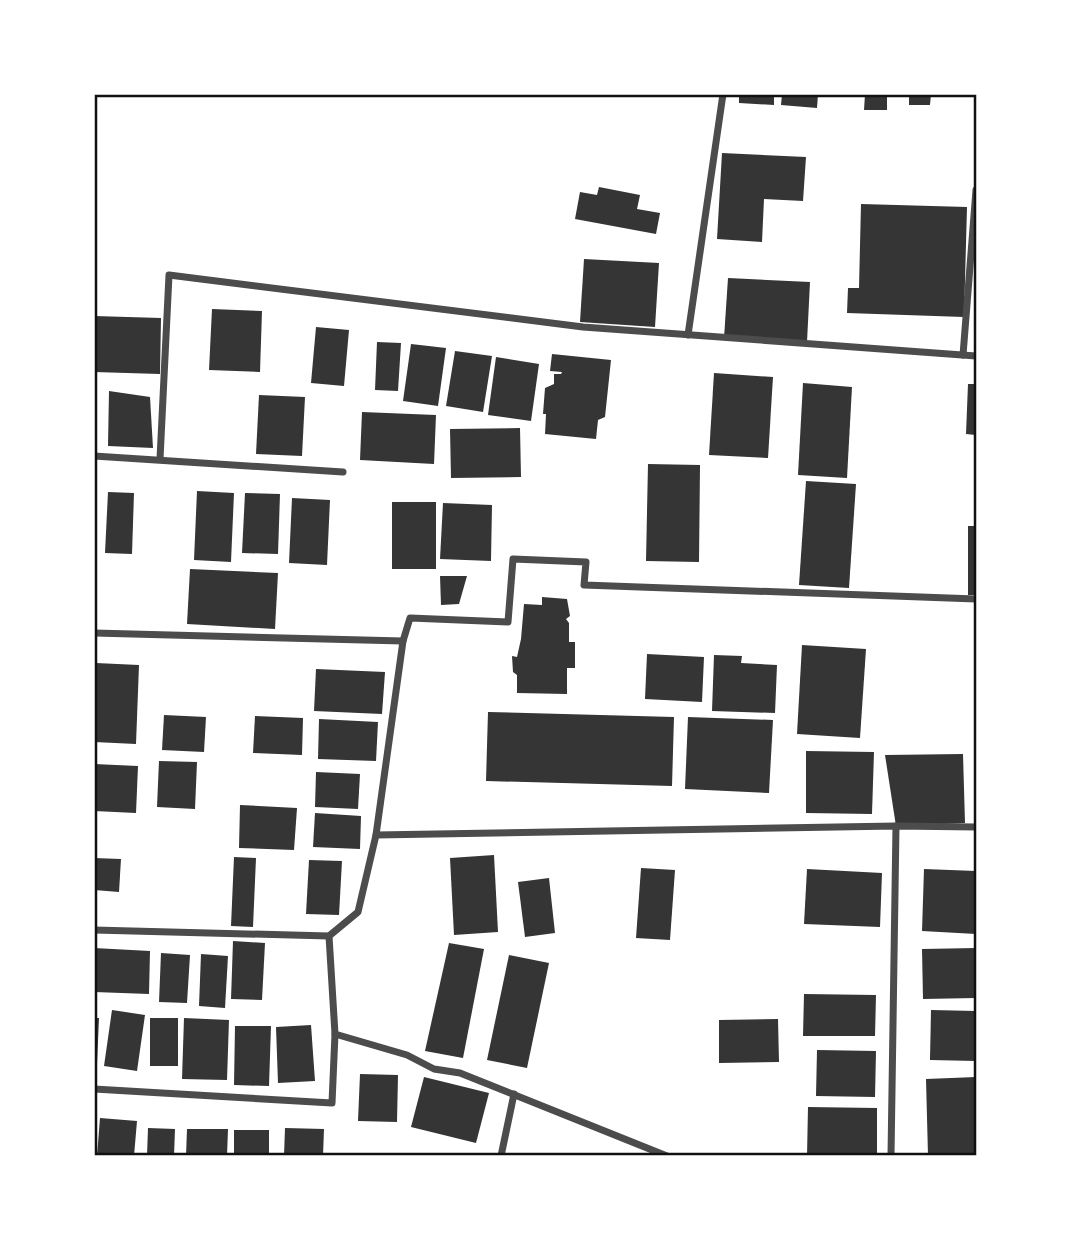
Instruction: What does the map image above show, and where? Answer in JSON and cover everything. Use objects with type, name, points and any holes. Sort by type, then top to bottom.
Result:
[{"type":"street","points":[[688,335],[723,94]]},
{"type":"street","points":[[963,355],[976,190]]},
{"type":"street","points":[[160,459],[169,275],[583,327],[976,356]]},
{"type":"street","points":[[94,456],[343,472]]},
{"type":"street","points":[[94,930],[329,936],[358,912],[376,835],[403,642],[410,618],[508,622],[513,559],[586,562],[584,585],[976,599]]},
{"type":"street","points":[[94,633],[403,642]]},
{"type":"street","points":[[376,835],[896,825],[976,827]]},
{"type":"street","points":[[891,1156],[896,825]]},
{"type":"street","points":[[94,1089],[332,1102],[335,1034],[329,936]]},
{"type":"street","points":[[335,1034],[407,1055],[435,1069],[460,1073],[667,1156]]},
{"type":"street","points":[[501,1156],[514,1094]]},
{"type":"building","points":[[739,94],[774,94],[774,105],[739,103]]},
{"type":"building","points":[[782,94],[818,94],[817,108],[781,105]]},
{"type":"building","points":[[865,94],[887,94],[887,110],[864,110]]},
{"type":"building","points":[[909,94],[931,94],[930,105],[909,105]]},
{"type":"building","points":[[722,153],[806,157],[803,201],[764,199],[762,242],[717,239]]},
{"type":"building","points":[[599,187],[640,195],[637,209],[660,213],[656,234],[575,219],[580,192],[597,195]]},
{"type":"building","points":[[861,204],[967,207],[964,317],[847,313],[848,288],[859,288]]},
{"type":"building","points":[[584,259],[659,263],[655,327],[580,322]]},
{"type":"building","points":[[728,278],[810,282],[807,342],[724,338]]},
{"type":"building","points":[[212,309],[262,311],[260,372],[209,370]]},
{"type":"building","points":[[94,316],[161,318],[160,374],[94,372]]},
{"type":"building","points":[[316,327],[349,330],[344,386],[311,383]]},
{"type":"building","points":[[377,342],[401,343],[398,391],[375,390]]},
{"type":"building","points":[[411,344],[446,348],[438,406],[403,401]]},
{"type":"building","points":[[455,351],[492,356],[483,412],[446,406]]},
{"type":"building","points":[[552,354],[611,360],[605,417],[598,420],[596,439],[545,434],[545,388],[554,384],[554,374],[562,372],[550,371]]},
{"type":"building","points":[[496,357],[539,364],[531,421],[488,415]]},
{"type":"building","points":[[714,373],[773,377],[768,458],[709,455]]},
{"type":"building","points":[[803,383],[852,387],[847,478],[798,475]]},
{"type":"building","points":[[968,384],[976,384],[976,435],[966,434]]},
{"type":"building","points":[[109,391],[150,397],[153,448],[108,446]]},
{"type":"building","points":[[259,395],[305,397],[302,456],[256,454]]},
{"type":"building","points":[[362,412],[436,415],[434,464],[360,460]]},
{"type":"building","points":[[520,428],[521,477],[451,478],[450,429]]},
{"type":"building","points":[[648,464],[700,465],[699,562],[646,561]]},
{"type":"building","points":[[806,481],[856,484],[849,588],[799,585]]},
{"type":"building","points":[[197,491],[234,493],[231,562],[194,560]]},
{"type":"building","points":[[108,492],[134,493],[132,554],[105,553]]},
{"type":"building","points":[[245,493],[280,494],[278,554],[242,553]]},
{"type":"building","points":[[292,498],[330,500],[327,565],[289,563]]},
{"type":"building","points":[[392,502],[436,502],[436,569],[392,569]]},
{"type":"building","points":[[443,503],[492,505],[491,561],[440,559]]},
{"type":"building","points":[[968,526],[976,526],[976,595],[968,595]]},
{"type":"building","points":[[190,569],[278,573],[275,629],[187,624]]},
{"type":"building","points":[[440,576],[467,576],[459,604],[441,605]]},
{"type":"building","points":[[542,597],[567,599],[570,616],[566,619],[569,623],[569,642],[575,642],[575,668],[567,668],[567,694],[517,693],[517,675],[513,672],[512,656],[517,657],[524,604],[542,605]]},
{"type":"building","points":[[802,645],[866,649],[860,738],[797,734]]},
{"type":"building","points":[[647,654],[704,657],[702,702],[645,699]]},
{"type":"building","points":[[714,655],[742,656],[741,663],[777,665],[775,713],[712,711]]},
{"type":"building","points":[[96,663],[139,665],[136,744],[94,742]]},
{"type":"building","points":[[316,669],[385,672],[382,714],[314,711]]},
{"type":"building","points":[[488,712],[674,717],[672,786],[486,781]]},
{"type":"building","points":[[164,715],[206,717],[204,752],[162,750]]},
{"type":"building","points":[[255,716],[303,718],[302,755],[253,753]]},
{"type":"building","points":[[688,717],[773,720],[769,793],[685,789]]},
{"type":"building","points":[[319,719],[378,722],[376,761],[318,759]]},
{"type":"building","points":[[806,751],[874,752],[872,814],[806,813]]},
{"type":"building","points":[[963,754],[965,823],[896,826],[885,755]]},
{"type":"building","points":[[159,761],[197,762],[195,809],[157,807]]},
{"type":"building","points":[[94,764],[138,766],[136,813],[94,811]]},
{"type":"building","points":[[316,772],[360,774],[358,809],[315,807]]},
{"type":"building","points":[[240,805],[297,808],[294,850],[239,848]]},
{"type":"building","points":[[315,813],[361,816],[360,849],[313,847]]},
{"type":"building","points":[[494,855],[498,932],[454,935],[450,858]]},
{"type":"building","points":[[234,857],[256,858],[253,927],[231,926]]},
{"type":"building","points":[[94,858],[121,859],[119,892],[94,890]]},
{"type":"building","points":[[309,860],[342,861],[339,915],[306,914]]},
{"type":"building","points":[[641,868],[675,870],[670,940],[636,938]]},
{"type":"building","points":[[807,869],[882,873],[880,927],[804,924]]},
{"type":"building","points":[[924,869],[976,871],[976,934],[922,931]]},
{"type":"building","points":[[549,878],[555,933],[525,937],[518,882]]},
{"type":"building","points":[[233,941],[265,943],[262,1000],[231,999]]},
{"type":"building","points":[[449,943],[484,949],[463,1058],[425,1051]]},
{"type":"building","points":[[94,948],[150,951],[149,994],[94,992]]},
{"type":"building","points":[[976,948],[976,998],[923,999],[922,949]]},
{"type":"building","points":[[161,953],[190,955],[187,1003],[159,1002]]},
{"type":"building","points":[[201,954],[228,956],[225,1008],[199,1006]]},
{"type":"building","points":[[509,955],[549,963],[527,1068],[487,1060]]},
{"type":"building","points":[[804,994],[876,995],[875,1036],[803,1036]]},
{"type":"building","points":[[112,1010],[145,1015],[137,1071],[104,1066]]},
{"type":"building","points":[[931,1010],[976,1011],[976,1061],[930,1060]]},
{"type":"building","points":[[94,1018],[99,1018],[97,1064],[94,1064]]},
{"type":"building","points":[[150,1018],[178,1018],[178,1066],[150,1066]]},
{"type":"building","points":[[184,1018],[229,1020],[227,1080],[182,1079]]},
{"type":"building","points":[[778,1019],[779,1062],[719,1063],[719,1020]]},
{"type":"building","points":[[311,1025],[315,1081],[278,1083],[276,1027]]},
{"type":"building","points":[[235,1026],[271,1026],[269,1086],[234,1085]]},
{"type":"building","points":[[817,1050],[876,1051],[875,1097],[816,1096]]},
{"type":"building","points":[[360,1074],[398,1075],[397,1122],[358,1121]]},
{"type":"building","points":[[424,1077],[489,1093],[476,1143],[411,1127]]},
{"type":"building","points":[[976,1077],[976,1156],[928,1156],[926,1079]]},
{"type":"building","points":[[808,1107],[877,1108],[877,1156],[807,1156]]},
{"type":"building","points":[[100,1118],[137,1121],[134,1156],[97,1156]]},
{"type":"building","points":[[148,1128],[175,1129],[174,1156],[147,1156]]},
{"type":"building","points":[[285,1128],[324,1129],[323,1156],[284,1156]]},
{"type":"building","points":[[187,1129],[228,1129],[227,1156],[186,1156]]},
{"type":"building","points":[[234,1130],[269,1130],[269,1156],[234,1156]]}]
